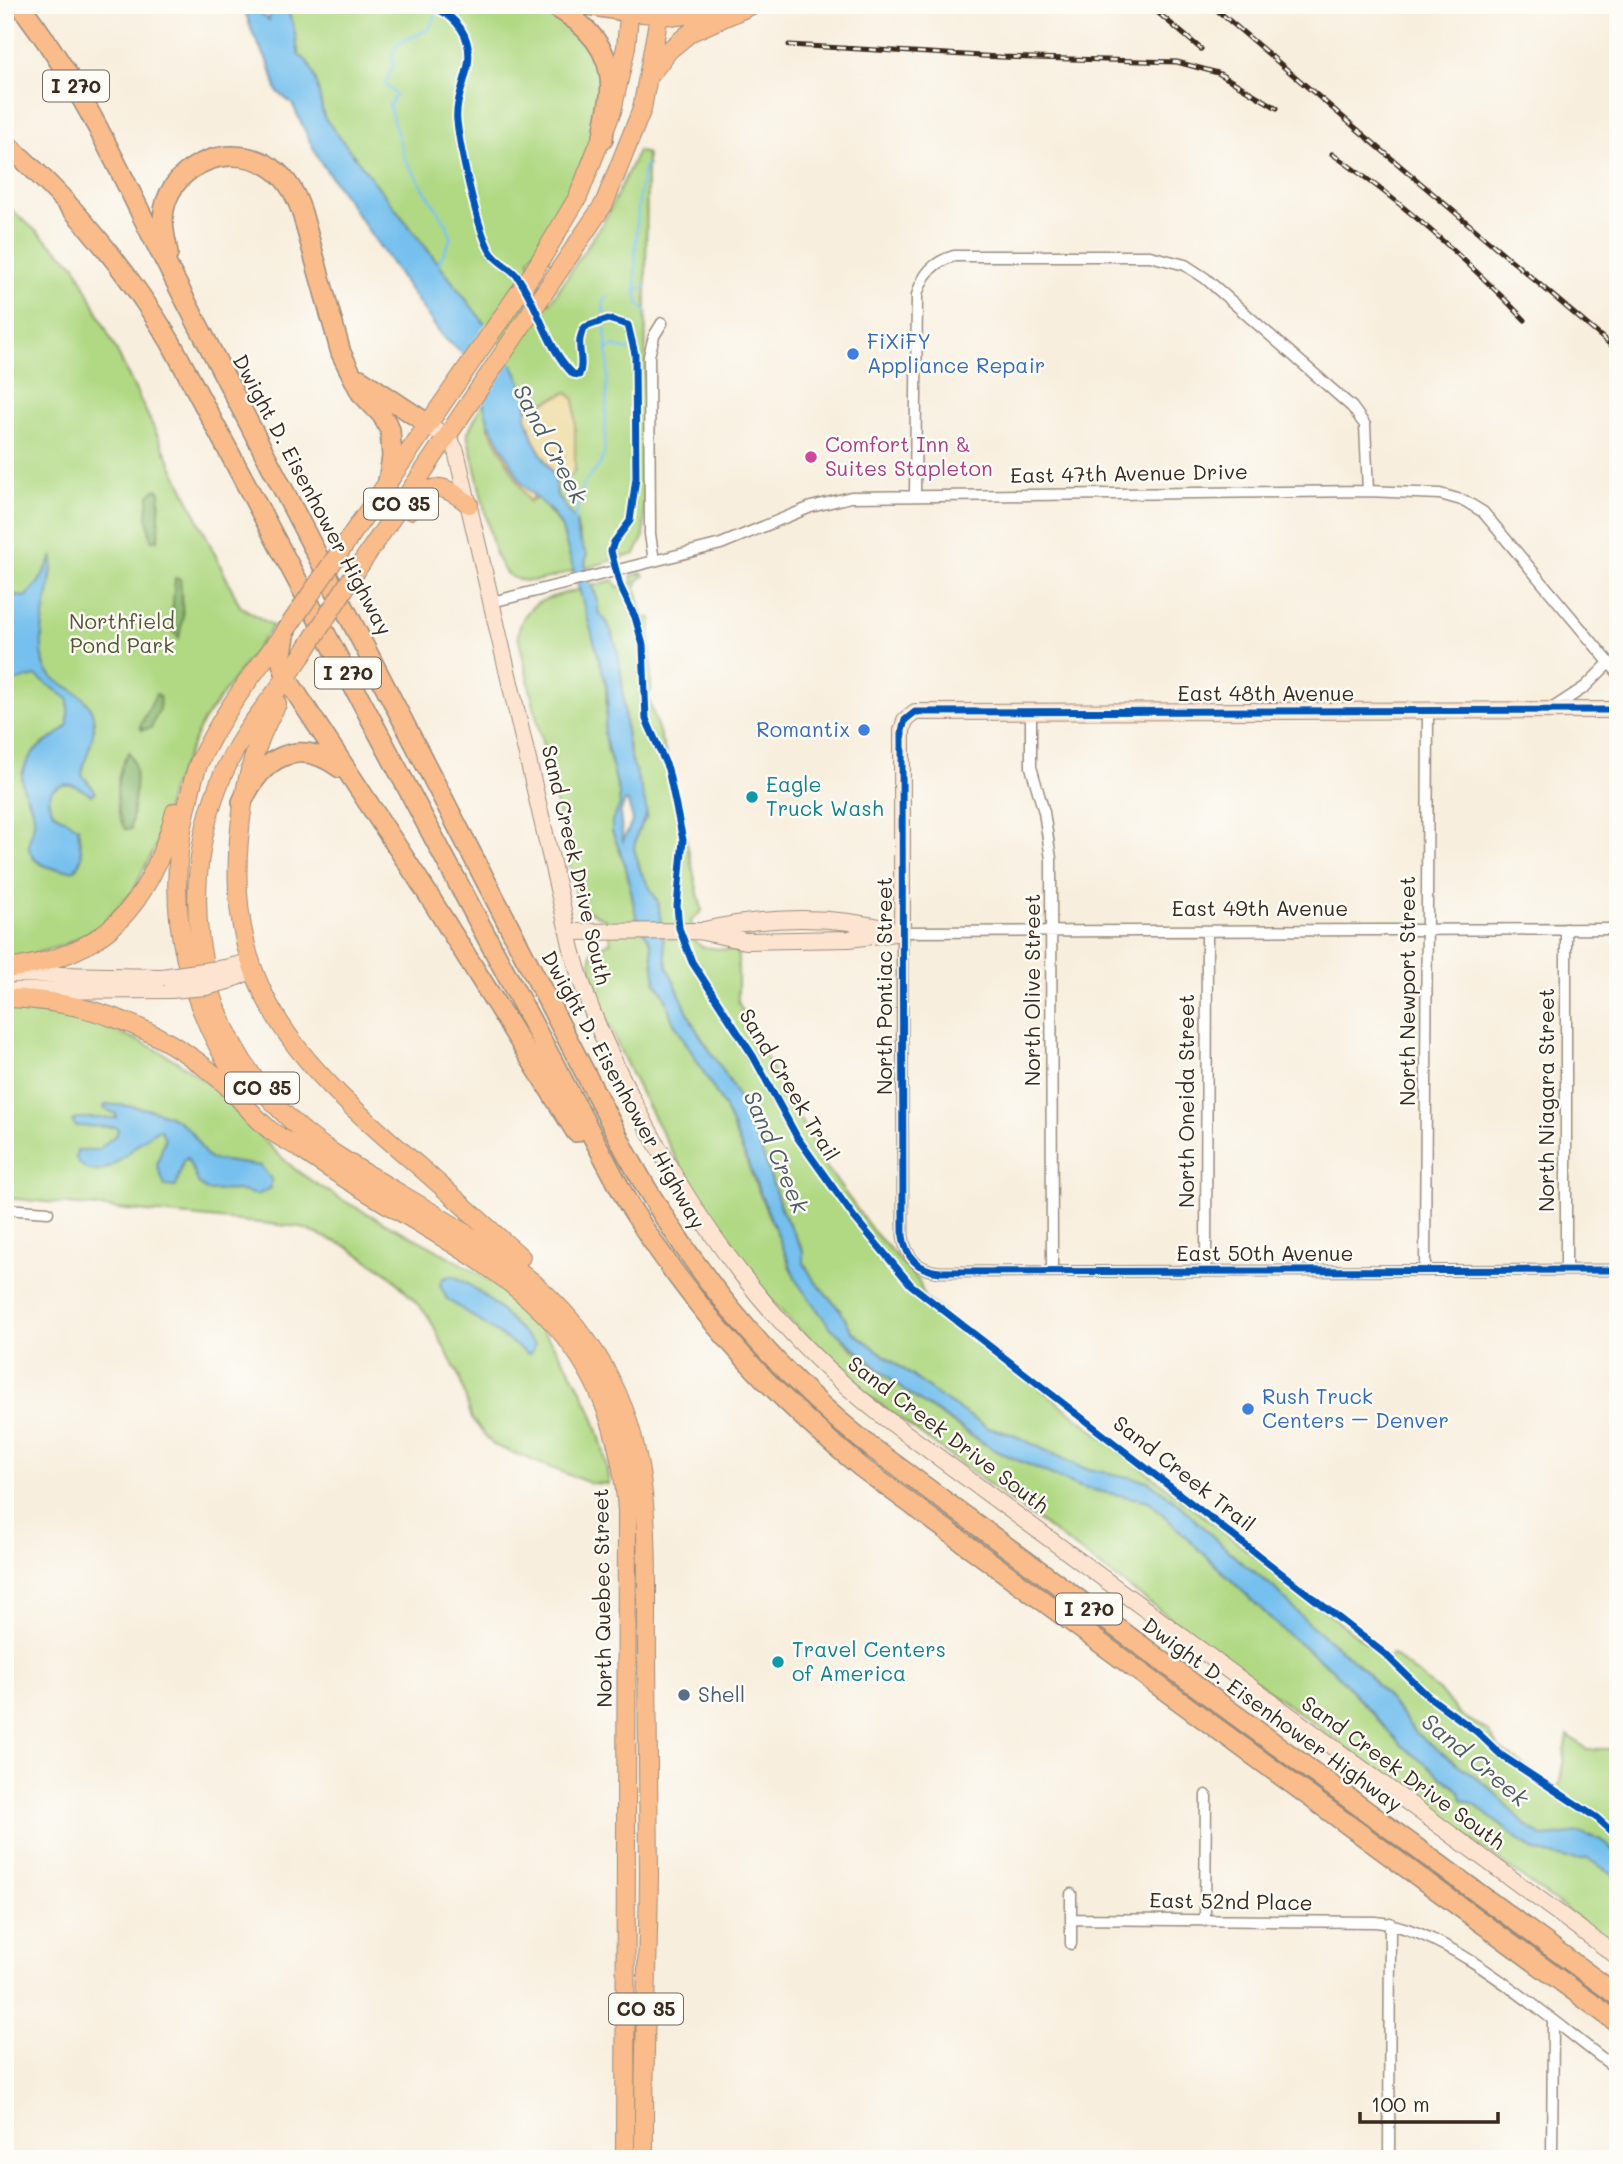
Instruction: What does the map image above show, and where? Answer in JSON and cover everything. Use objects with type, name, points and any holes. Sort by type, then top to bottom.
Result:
[{"type":"highway","name":"Dwight D. Eisenhower Highway","points":[[20,5],[57,55],[92,113],[172,275],[347,608],[599,1102],[659,1211],[725,1304],[793,1379],[871,1447],[1618,1996]]},
{"type":"highway","points":[[552,5],[587,29],[606,59],[610,90],[603,139]]},
{"type":"highway","points":[[587,5],[630,9]]},
{"type":"highway","name":"Dwight D. Eisenhower Highway","points":[[5,143],[46,181],[104,246],[170,341],[561,1078],[647,1233],[724,1337],[826,1439],[1618,2024]]},
{"type":"highway","points":[[172,275],[163,219],[166,202],[175,186],[194,166],[212,159],[242,157],[264,163],[282,176],[299,202],[333,330],[348,370],[361,393],[382,415],[390,430],[392,457],[388,481]]},
{"type":"highway","points":[[348,370],[428,424]]},
{"type":"highway","points":[[286,630],[281,660],[286,679],[431,899],[616,1198],[647,1233]]},
{"type":"highway","points":[[243,802],[260,769],[285,756],[312,755],[329,760],[347,773]]},
{"type":"main road","points":[[630,9],[702,14],[738,5]]},
{"type":"main road","points":[[651,74],[682,37],[752,5]]},
{"type":"main road","name":"CO 35","points":[[299,1148],[250,1098],[228,1066],[202,1017],[188,976],[179,919],[177,876],[179,846],[193,778],[223,718],[534,271],[578,197],[603,139],[621,70],[630,9]]},
{"type":"main road","name":"CO 35","points":[[605,1369],[565,1313],[522,1270],[333,1153],[300,1129],[254,1078],[223,1026],[204,975],[197,930],[197,889],[202,848],[224,771],[271,694],[286,679],[358,575],[604,204],[624,160],[651,74],[660,10]]},
{"type":"main road","points":[[428,424],[447,438]]},
{"type":"main road","name":"Sand Creek Drive South","points":[[447,438],[456,451],[469,504],[580,981],[600,1032],[681,1189],[736,1271],[818,1361],[892,1424],[1618,1956]]},
{"type":"main road","points":[[358,575],[425,492],[444,488],[469,504]]},
{"type":"main road","points":[[286,679],[254,751],[243,802],[238,882],[242,924],[252,965],[276,1017],[306,1063],[364,1121],[556,1288],[600,1345],[605,1369]]},
{"type":"main road","name":"East 48th Avenue","points":[[915,712],[1618,710]]},
{"type":"main road","name":"North Pontiac Street","points":[[902,932],[902,731],[905,720],[915,712]]},
{"type":"main road","points":[[5,969],[35,964],[78,951],[123,918],[153,876],[178,801],[193,778]]},
{"type":"main road","points":[[866,923],[891,916],[902,899]]},
{"type":"main road","name":"East 49th Avenue","points":[[568,932],[698,931],[743,921],[838,918],[902,932]]},
{"type":"main road","name":"East 49th Avenue","points":[[698,931],[746,941],[860,938],[902,932]]},
{"type":"main road","points":[[5,991],[167,984],[227,974],[241,964],[252,965]]},
{"type":"main road","points":[[5,974],[167,984]]},
{"type":"main road","points":[[5,998],[46,1000],[85,1008],[153,1033],[202,1065],[233,1090],[270,1130],[299,1148]]},
{"type":"main road","name":"North Quebec Street","points":[[299,1148],[475,1256],[517,1286],[541,1309],[573,1349],[590,1374],[608,1415],[623,1474],[627,1511],[624,2155]]},
{"type":"main road","name":"North Quebec Street","points":[[605,1369],[632,1434],[644,1506],[649,1875],[644,2159]]},
{"type":"street","points":[[915,496],[917,295],[921,281],[934,265],[954,256],[1150,256],[1185,265],[1205,278],[1352,407],[1365,425],[1367,491]]},
{"type":"street","points":[[654,561],[650,534],[649,356],[654,335],[662,323]]},
{"type":"street","name":"East 47th Avenue Drive","points":[[492,602],[749,535],[823,503],[864,496],[1367,491],[1440,494],[1474,506],[1495,524],[1618,673]]},
{"type":"street","points":[[1550,710],[1585,687],[1608,664]]},
{"type":"street","name":"North Olive Street","points":[[1031,711],[1031,767],[1050,845],[1052,1271]]},
{"type":"street","name":"North Newport Street","points":[[1425,1271],[1428,712]]},
{"type":"street","name":"North Niagara Street","points":[[1566,929],[1566,1270]]},
{"type":"street","name":"East 49th Avenue","points":[[902,932],[1618,929]]},
{"type":"street","name":"North Oneida Street","points":[[1206,1271],[1207,931]]},
{"type":"street","name":"North Pontiac Street","points":[[902,932],[903,1236],[904,1248],[915,1263]]},
{"type":"street","points":[[5,1209],[48,1212]]},
{"type":"street","name":"East 50th Avenue","points":[[915,1263],[923,1269],[940,1272],[1618,1270]]},
{"type":"street","points":[[1206,1795],[1206,1921]]},
{"type":"street","points":[[1071,1894],[1071,1944]]},
{"type":"street","name":"East 52nd Place","points":[[1071,1919],[1390,1923]]},
{"type":"street","points":[[1389,2159],[1390,1923],[1443,1944],[1618,2070]]},
{"type":"street","points":[[1552,2159],[1553,2022]]},
{"type":"green space","points":[[284,5],[538,5],[588,39],[604,75],[593,140],[562,208],[529,260],[550,303],[607,216],[638,151],[647,154],[644,536],[635,554],[586,568],[576,521],[557,495],[555,477],[568,477],[575,469],[575,408],[567,392],[527,411],[523,389],[476,313],[324,117],[316,82],[310,68],[299,57],[293,23]]},
{"type":"green space","name":"Northfield Pond Park","points":[[5,204],[75,265],[240,606],[273,626],[203,721],[171,790],[157,844],[132,893],[100,927],[62,946],[8,961],[5,959]]},
{"type":"green space","points":[[484,401],[489,428],[533,500],[538,498],[561,526],[575,570],[541,580],[523,581],[507,574],[495,554],[467,434]]},
{"type":"green space","points":[[157,489],[160,492],[158,540],[151,540],[147,516],[149,494]]},
{"type":"green space","points":[[642,573],[644,576],[638,580],[636,588],[643,618],[651,618],[651,691],[647,694],[670,767],[702,911],[691,921],[695,942],[703,947],[738,951],[738,1002],[827,1168],[873,1231],[919,1281],[924,1298],[1387,1659],[1392,1654],[1441,1693],[1459,1714],[1488,1731],[1500,1749],[1556,1788],[1559,1787],[1568,1735],[1586,1749],[1618,1749],[1618,1948],[854,1385],[784,1314],[745,1269],[705,1208],[650,1112],[605,1015],[593,977],[592,952],[611,942],[606,920],[579,906],[518,635],[521,623],[532,607],[549,598],[581,589],[606,683],[607,748],[620,805],[612,831],[626,867],[637,920],[651,943],[656,983],[665,996],[672,1019],[725,1108],[769,1217],[782,1240],[790,1268],[804,1292],[849,1346],[903,1390],[980,1442],[1083,1488],[1149,1501],[1286,1633],[1333,1670],[1401,1745],[1460,1791],[1462,1800],[1476,1806],[1519,1840],[1528,1828],[1491,1789],[1415,1733],[1364,1669],[1308,1623],[1272,1586],[1236,1558],[1174,1500],[1148,1481],[1083,1468],[1011,1434],[988,1428],[940,1397],[852,1331],[840,1310],[813,1279],[803,1261],[803,1250],[782,1211],[753,1126],[729,1080],[694,1026],[667,966],[658,902],[641,872],[634,849],[637,833],[647,817],[628,743],[621,674],[614,638],[598,613],[598,600],[592,586],[614,580],[617,587],[634,583],[631,576]]},
{"type":"green space","points":[[175,578],[180,579],[183,616],[179,638],[171,629]]},
{"type":"green space","points":[[156,694],[160,696],[159,710],[151,728],[142,730],[140,726]]},
{"type":"green space","points":[[129,752],[135,770],[135,789],[131,829],[125,829],[121,821],[117,790],[121,769]]},
{"type":"green space","points":[[5,1006],[89,1023],[115,1031],[166,1055],[213,1088],[300,1173],[343,1200],[453,1259],[501,1291],[547,1337],[566,1363],[595,1421],[609,1484],[590,1483],[493,1445],[472,1419],[459,1376],[427,1314],[389,1274],[346,1246],[300,1227],[7,1198]]},
{"type":"sand","points":[[567,392],[574,399],[575,408],[575,469],[571,476],[550,477],[529,502],[489,428]]},
{"type":"water","points":[[243,5],[259,5],[261,14],[269,20],[270,5],[284,5],[293,23],[299,56],[305,59],[314,73],[324,117],[482,320],[514,368],[528,396],[526,416],[534,441],[555,477],[557,495],[576,521],[577,534],[587,556],[586,569],[598,612],[614,639],[621,675],[628,746],[647,813],[637,833],[634,849],[641,872],[658,902],[667,966],[694,1026],[729,1080],[753,1126],[782,1211],[803,1251],[803,1261],[813,1279],[840,1310],[852,1331],[940,1397],[988,1428],[1011,1434],[1083,1468],[1148,1481],[1174,1500],[1236,1558],[1272,1586],[1308,1623],[1364,1669],[1416,1733],[1491,1789],[1526,1826],[1544,1837],[1581,1833],[1601,1840],[1618,1855],[1618,1877],[1588,1859],[1567,1859],[1532,1850],[1476,1806],[1462,1800],[1460,1791],[1401,1745],[1333,1670],[1286,1633],[1149,1501],[1083,1488],[996,1451],[903,1390],[830,1327],[797,1282],[725,1108],[672,1019],[665,996],[656,983],[651,943],[637,920],[626,867],[612,831],[612,821],[620,805],[604,733],[608,701],[606,683],[561,526],[553,513],[523,485],[488,421],[478,380],[462,353],[442,336],[318,158],[293,105],[277,91],[269,64],[253,34]],"holes":[[[625,801],[628,802],[633,820],[623,841],[620,814]]]},
{"type":"water","points":[[53,556],[43,623],[44,663],[54,678],[86,701],[94,722],[93,736],[82,775],[96,792],[91,795],[77,786],[63,785],[52,790],[48,800],[53,812],[78,827],[82,857],[75,870],[62,870],[41,864],[31,854],[29,844],[34,815],[22,785],[23,772],[31,756],[68,724],[68,699],[36,676],[5,684],[5,583],[15,595],[25,597],[39,582]]},
{"type":"water","points":[[105,1105],[139,1107],[173,1118],[190,1131],[210,1159],[261,1166],[271,1179],[271,1188],[257,1195],[237,1190],[207,1191],[199,1184],[187,1158],[183,1161],[176,1187],[165,1186],[157,1165],[165,1138],[160,1129],[107,1168],[96,1171],[86,1169],[76,1159],[77,1150],[98,1150],[117,1134],[118,1129],[76,1126],[72,1121],[77,1118],[116,1118],[116,1114],[104,1108]]},
{"type":"water","points":[[451,1276],[472,1287],[495,1306],[535,1345],[532,1352],[528,1354],[447,1299],[440,1285],[443,1278]]},
{"type":"pier","points":[[487,322],[512,359],[481,406],[475,381],[462,359]]},
{"type":"waterway","points":[[436,15],[429,29],[399,43],[392,54],[393,66],[385,84],[396,95],[389,106],[405,159],[447,225],[451,238],[437,266]]},
{"type":"waterway","points":[[647,312],[638,304],[636,254],[639,196],[645,166],[648,166]]},
{"type":"waterway","points":[[634,290],[647,287]]},
{"type":"waterway","points":[[604,313],[603,300],[609,296]]},
{"type":"waterway","name":"Sand Creek","points":[[574,522],[584,483],[600,465],[604,454],[608,361],[605,328]]},
{"type":"waterway","points":[[607,351],[613,346],[629,350]]},
{"type":"railway","points":[[1149,5],[1201,49]]},
{"type":"railway","points":[[1211,5],[1618,351]]},
{"type":"railway","points":[[789,45],[1000,57],[1177,62],[1218,73],[1277,108]]},
{"type":"railway","points":[[1332,154],[1433,232],[1525,320]]},
{"type":"cycle path","name":"Sand Creek Trail","points":[[425,5],[451,18],[461,29],[467,42],[467,72],[458,101],[457,121],[465,168],[490,251],[517,276],[556,352],[573,374],[579,375],[581,369],[580,339],[585,327],[608,319],[628,325],[635,354],[636,478],[630,521],[614,542],[611,551],[620,586],[635,617],[643,645],[646,719],[668,769],[683,840],[677,906],[679,928],[692,962],[753,1056],[797,1137],[854,1217],[911,1285],[1385,1654],[1428,1696],[1477,1732],[1501,1755],[1597,1818],[1618,1837]]},
{"type":"cycle path","points":[[1618,710],[915,712],[905,720],[902,731],[903,1236],[910,1257],[919,1266],[940,1272],[1618,1270]]},
{"type":"place","name":"FiXiFY Appliance Repair","points":[[853,354]]},
{"type":"place","name":"Comfort Inn & Suites Stapleton","points":[[811,457]]},
{"type":"place","name":"Romantix","points":[[864,730]]},
{"type":"place","name":"Eagle Truck Wash","points":[[752,797]]},
{"type":"place","name":"Rush Truck Centers – Denver","points":[[1248,1409]]},
{"type":"place","name":"Travel Centers of America","points":[[778,1662]]},
{"type":"place","name":"Shell","points":[[684,1695]]}]
